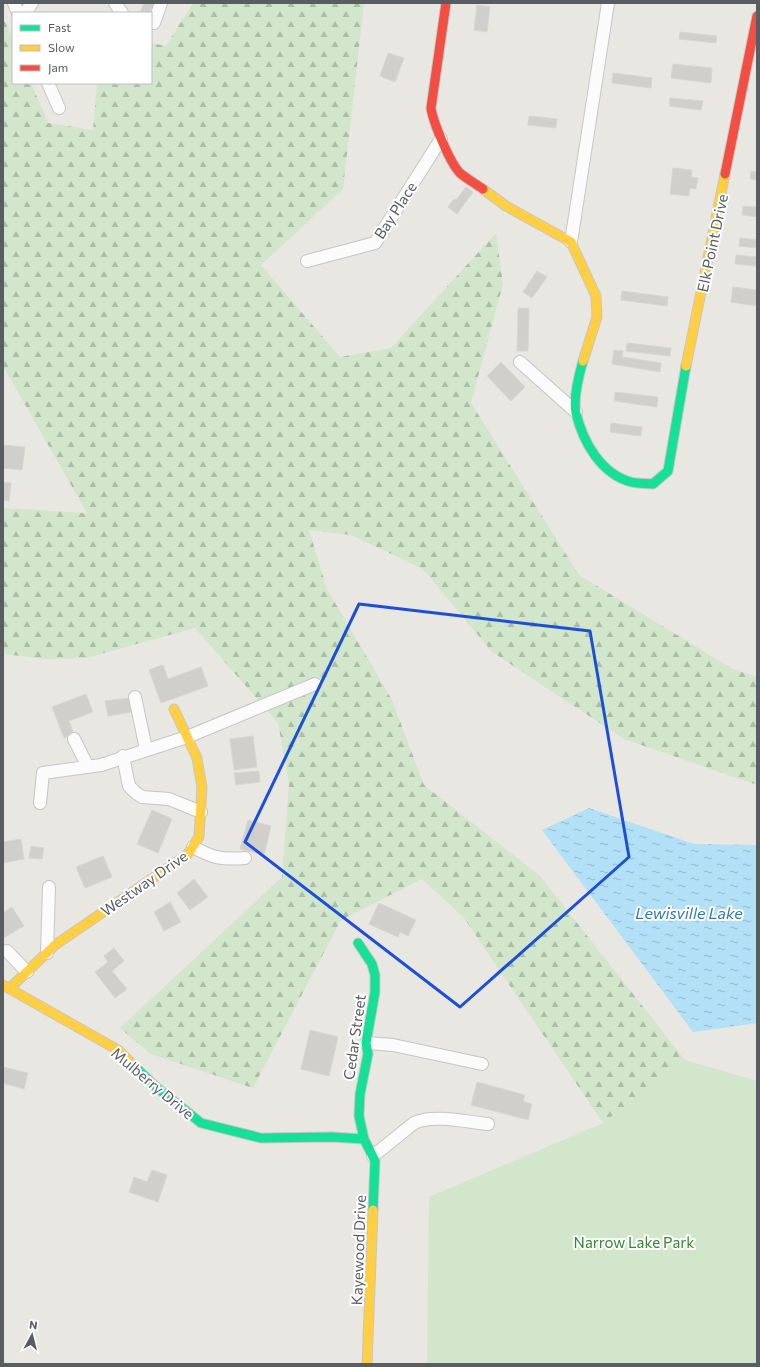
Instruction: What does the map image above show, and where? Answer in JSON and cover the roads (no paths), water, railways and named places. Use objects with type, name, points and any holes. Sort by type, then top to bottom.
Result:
[{"type":"street","points":[[26,12],[32,3]]},
{"type":"street","points":[[115,3],[121,12]]},
{"type":"street","points":[[152,22],[154,23],[161,3]]},
{"type":"street","points":[[446,3],[431,108],[432,116],[441,139],[459,172],[506,206],[571,242]]},
{"type":"street","points":[[576,412],[578,378],[597,318],[596,296],[571,242],[608,3]]},
{"type":"street","name":"Elk Point Drive","points":[[576,412],[592,454],[611,472],[631,482],[653,484],[668,471],[682,387],[757,16]]},
{"type":"street","points":[[48,84],[59,108]]},
{"type":"street","name":"Bay Place","points":[[307,261],[375,243],[441,139]]},
{"type":"street","points":[[520,362],[576,412]]},
{"type":"street","points":[[40,803],[43,773],[101,765],[123,756],[187,737],[315,684]]},
{"type":"street","points":[[135,696],[146,749]]},
{"type":"street","name":"Westway Drive","points":[[7,987],[27,972],[55,945],[188,854],[193,847],[199,837],[202,787],[197,758],[174,709]]},
{"type":"street","points":[[74,739],[88,767]]},
{"type":"street","points":[[123,756],[129,786],[136,793],[142,797],[169,799],[201,812]]},
{"type":"street","points":[[193,847],[206,854],[226,860],[244,858]]},
{"type":"street","points":[[47,953],[49,887]]},
{"type":"street","name":"Cedar Street","points":[[358,943],[372,964],[375,975],[375,992],[366,1042],[368,1054],[360,1094],[358,1116],[364,1139]]},
{"type":"street","points":[[7,951],[27,972]]},
{"type":"street","name":"Mulberry Drive","points":[[7,987],[118,1050],[156,1087],[201,1123],[261,1138],[332,1137],[364,1139]]},
{"type":"street","points":[[366,1042],[393,1045],[482,1064]]},
{"type":"street","points":[[373,1156],[414,1123],[420,1120],[432,1119],[488,1124]]},
{"type":"street","name":"Kayewood Drive","points":[[364,1139],[373,1156],[376,1168],[372,1215],[371,1305],[367,1364]]},
{"type":"water","name":"Lewisville Lake","points":[[589,808],[694,844],[757,845],[757,1023],[693,1032],[542,830]]},
{"type":"park label","name":"Narrow Lake Park","points":[[634,1242]]}]
